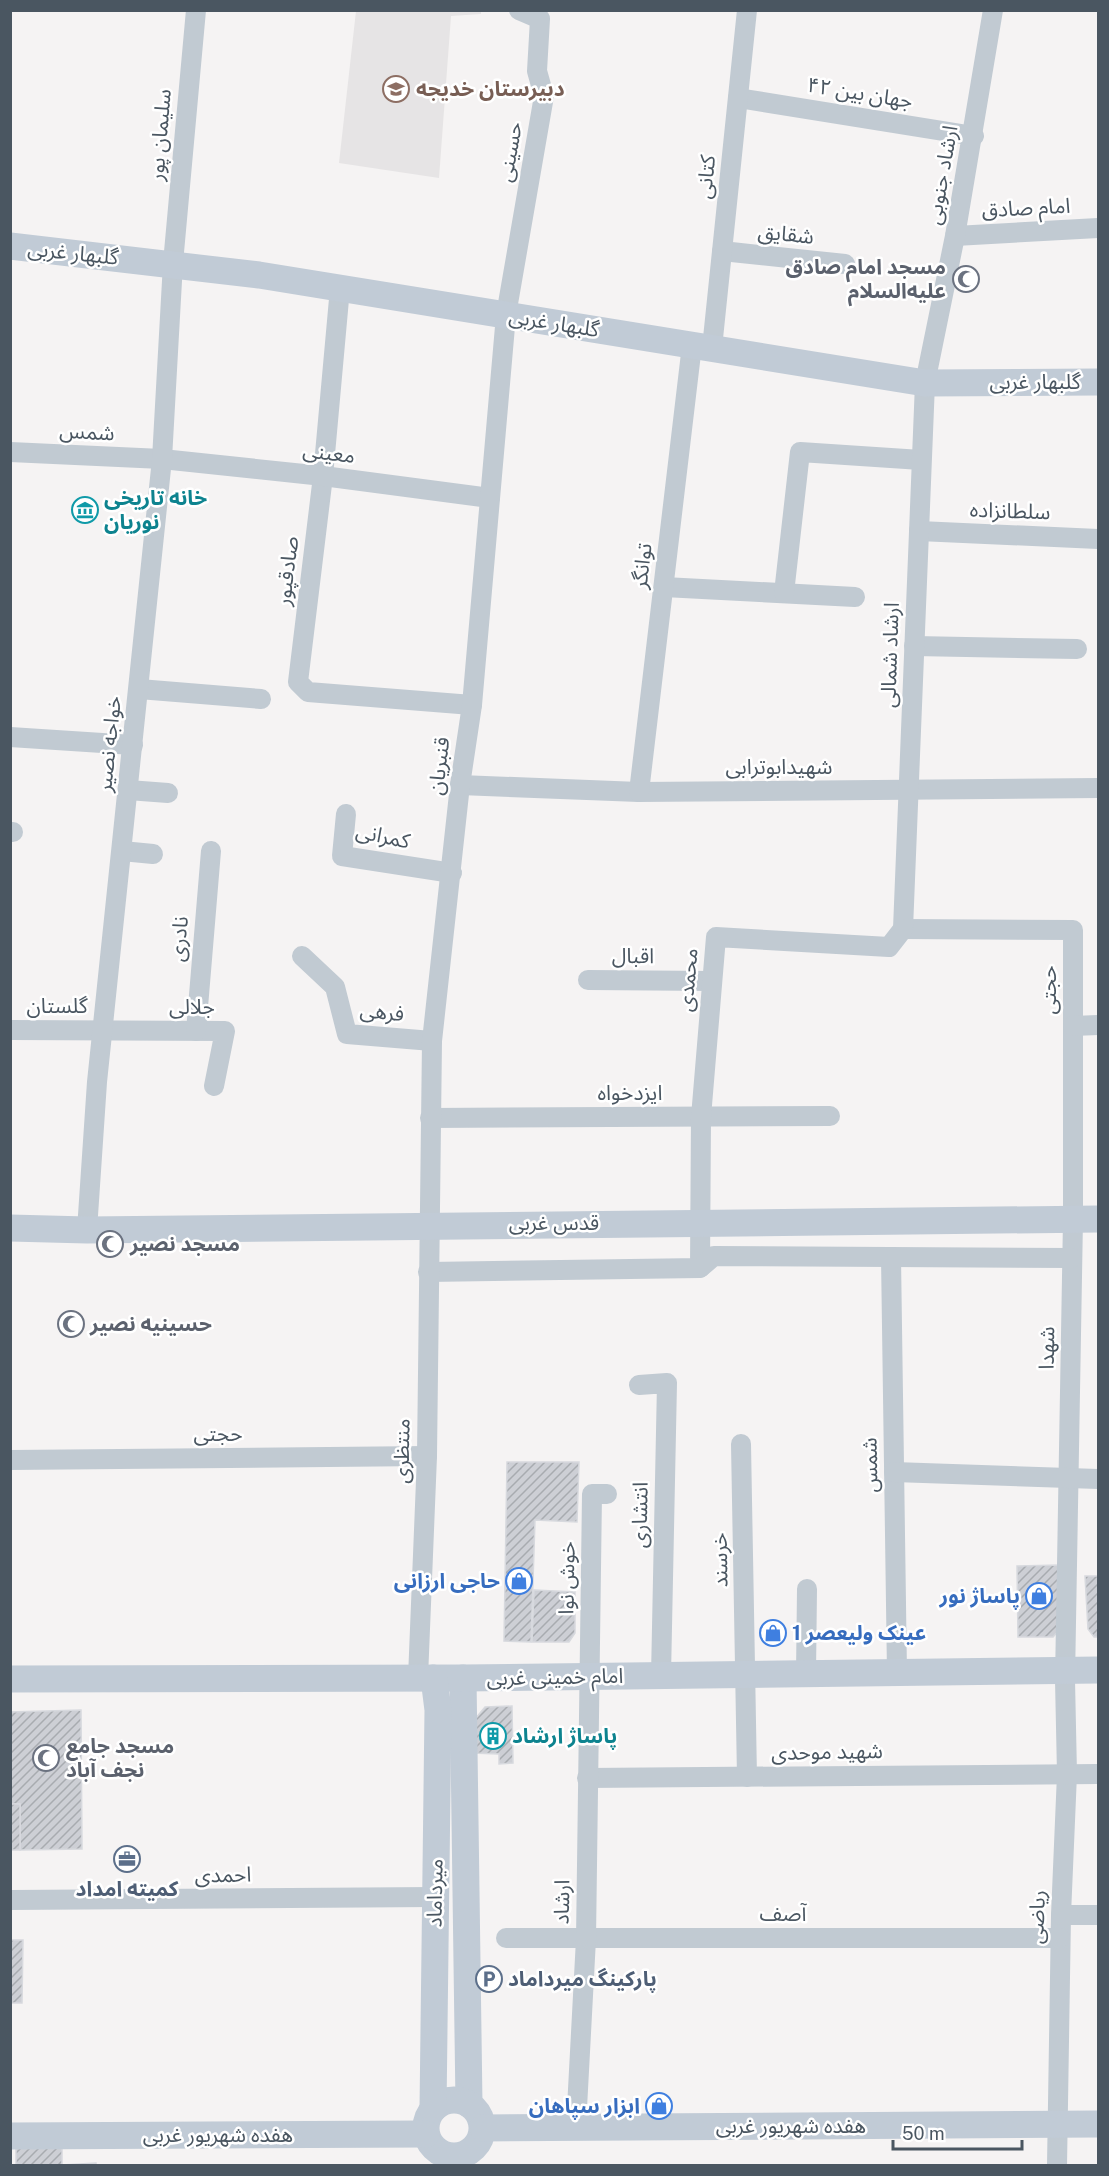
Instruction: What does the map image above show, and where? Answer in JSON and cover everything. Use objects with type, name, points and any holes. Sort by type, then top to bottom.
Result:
[{"type":"street","name":"سلیمان پور","points":[[173,263],[196,10]]},
{"type":"street","name":"حسینی","points":[[506,315],[544,96],[537,71],[540,19],[519,10]]},
{"type":"street","name":"کتانی","points":[[702,347],[722,251],[747,10]]},
{"type":"street","name":"ارشاد جنوبی","points":[[925,383],[974,136],[993,10]]},
{"type":"street","name":"جهان بین ۴۲","points":[[738,98],[974,136]]},
{"type":"street","name":"امام صادق","points":[[955,236],[1098,228]]},
{"type":"street","name":"گلبهار غربی","points":[[10,246],[173,263],[340,288],[925,383],[1098,382]]},
{"type":"street","name":"شقایق","points":[[722,251],[845,264]]},
{"type":"street","name":"خواجه نصیر","points":[[87,1230],[102,1030],[162,459],[173,263]]},
{"type":"street","name":"صادقپور","points":[[340,288],[323,476],[298,682],[308,692],[472,705]]},
{"type":"street","name":"قنبریان","points":[[428,1224],[432,1041],[460,785],[472,705],[506,315]]},
{"type":"street","name":"توانگر","points":[[639,792],[664,587],[702,347]]},
{"type":"street","name":"ارشاد شمالی","points":[[903,929],[925,383]]},
{"type":"street","name":"شمس","points":[[10,452],[162,459]]},
{"type":"street","points":[[784,593],[800,452],[921,460]]},
{"type":"street","name":"معینی","points":[[162,459],[323,476],[490,498]]},
{"type":"street","name":"سلطانزاده","points":[[919,531],[1098,539]]},
{"type":"street","points":[[664,587],[855,597]]},
{"type":"street","points":[[914,646],[1077,649]]},
{"type":"street","points":[[138,689],[261,699]]},
{"type":"street","points":[[10,737],[133,745]]},
{"type":"street","name":"شهیدابوترابی","points":[[460,785],[639,792],[1098,788]]},
{"type":"street","points":[[128,790],[168,793]]},
{"type":"street","name":"کمرانی","points":[[346,814],[342,856],[452,873]]},
{"type":"street","points":[[122,850],[153,855]]},
{"type":"street","name":"نادری","points":[[196,1031],[211,852]]},
{"type":"street","name":"محمدی","points":[[700,1268],[701,1117],[716,937],[889,947],[903,929]]},
{"type":"street","name":"حجتی","points":[[903,929],[1072,930],[1073,1026],[1086,1219]]},
{"type":"street","name":"فرهی","points":[[302,956],[335,987],[347,1034],[432,1041]]},
{"type":"street","name":"اقبال","points":[[588,980],[712,981]]},
{"type":"street","points":[[1073,1026],[1098,1025]]},
{"type":"street","name":"گلستان","points":[[10,1030],[102,1030]]},
{"type":"street","name":"جلالی","points":[[102,1030],[225,1031],[214,1086]]},
{"type":"street","name":"ایزدخواه","points":[[430,1118],[830,1116]]},
{"type":"street","name":"قدس غربی","points":[[10,1228],[87,1230],[428,1224],[1086,1219]]},
{"type":"street","name":"شهدا","points":[[1065,1671],[1072,1258],[1086,1219]]},
{"type":"street","name":"منتظری","points":[[426,1678],[428,1224]]},
{"type":"street","points":[[428,1272],[700,1268],[714,1256],[1072,1258]]},
{"type":"street","name":"شمس","points":[[891,1257],[897,1673]]},
{"type":"street","name":"انتشاری","points":[[639,1385],[667,1383],[661,1676]]},
{"type":"street","name":"خرسند","points":[[741,1444],[747,1777]]},
{"type":"street","name":"حجتی","points":[[10,1460],[427,1456]]},
{"type":"street","points":[[894,1472],[1098,1479]]},
{"type":"street","name":"خوش نوا","points":[[589,1677],[592,1494],[607,1494]]},
{"type":"street","points":[[806,1674],[807,1589]]},
{"type":"street","name":"امام خمینی غربی","points":[[10,1679],[589,1677],[1098,1670]]},
{"type":"street","name":"ریاضی","points":[[1057,2166],[1060,1938],[1067,1774],[1065,1671]]},
{"type":"street","name":"ارشاد","points":[[576,2127],[586,1939],[589,1677]]},
{"type":"street","name":"میرداماد","points":[[426,1678],[438,1710],[433,2109]]},
{"type":"street","name":"میرداماد","points":[[463,1678],[469,2104]]},
{"type":"street","name":"شهید موحدی","points":[[587,1778],[1098,1774]]},
{"type":"street","name":"احمدی","points":[[10,1900],[435,1897]]},
{"type":"street","points":[[1061,1915],[1098,1915]]},
{"type":"street","name":"آصف","points":[[506,1938],[1060,1938]]},
{"type":"street","points":[[450,2100],[469,2104],[481,2118],[483,2128],[477,2145],[462,2160],[433,2150],[428,2116],[433,2109],[450,2100]]},
{"type":"street","name":"هفده شهریور غربی","points":[[483,2128],[1098,2124]]},
{"type":"street","name":"هفده شهریور غربی","points":[[10,2136],[433,2150]]},
{"type":"shaded area","name":"دبیرستان خدیجه","points":[[356,11],[481,11],[481,14],[451,16],[439,178],[339,163]]},
{"type":"building","name":"حاجی ارزانی","points":[[507,1462],[579,1462],[577,1522],[535,1520],[531,1642],[504,1641]]},
{"type":"building","name":"پاساژ نور","points":[[1061,1565],[1062,1627],[1053,1637],[1018,1637],[1017,1566]]},
{"type":"building","points":[[1085,1576],[1098,1576],[1098,1637],[1094,1637],[1088,1629]]},
{"type":"building","points":[[534,1590],[575,1592],[575,1633],[569,1642],[532,1642]]},
{"type":"building","name":"پاساژ ارشاد","points":[[512,1706],[513,1763],[499,1764],[499,1754],[472,1753],[475,1719],[485,1707]]},
{"type":"building","name":"مسجد جامع نجف آباد","points":[[81,1710],[82,1849],[20,1850],[20,1804],[10,1804],[10,1712]]},
{"type":"building","points":[[10,1804],[20,1804],[20,1850],[10,1850]]},
{"type":"building","points":[[10,1940],[23,1940],[22,2003],[10,2003]]},
{"type":"building","points":[[62,2145],[62,2165],[96,2163],[96,2166],[16,2166],[16,2146]]},
{"type":"place","name":"دبیرستان خدیجه","points":[[396,89]]},
{"type":"place","name":"مسجد امام صادق علیه‌السلام","points":[[966,279]]},
{"type":"place","name":"خانه تاریخی نوریان","points":[[85,510]]},
{"type":"place","name":"مسجد نصیر","points":[[110,1244]]},
{"type":"place","name":"حسینیه نصیر","points":[[71,1324]]},
{"type":"place","name":"حاجی ارزانی","points":[[519,1581]]},
{"type":"place","name":"پاساژ نور","points":[[1039,1596]]},
{"type":"place","name":"عینک ولیعصر 1","points":[[773,1633]]},
{"type":"place","name":"پاساژ ارشاد","points":[[493,1736]]},
{"type":"place","name":"مسجد جامع نجف آباد","points":[[46,1758]]},
{"type":"place","name":"کمیته امداد","points":[[127,1859]]},
{"type":"place","name":"پارکینگ میرداماد","points":[[489,1979]]},
{"type":"place","name":"ابزار سپاهان","points":[[659,2106]]}]
